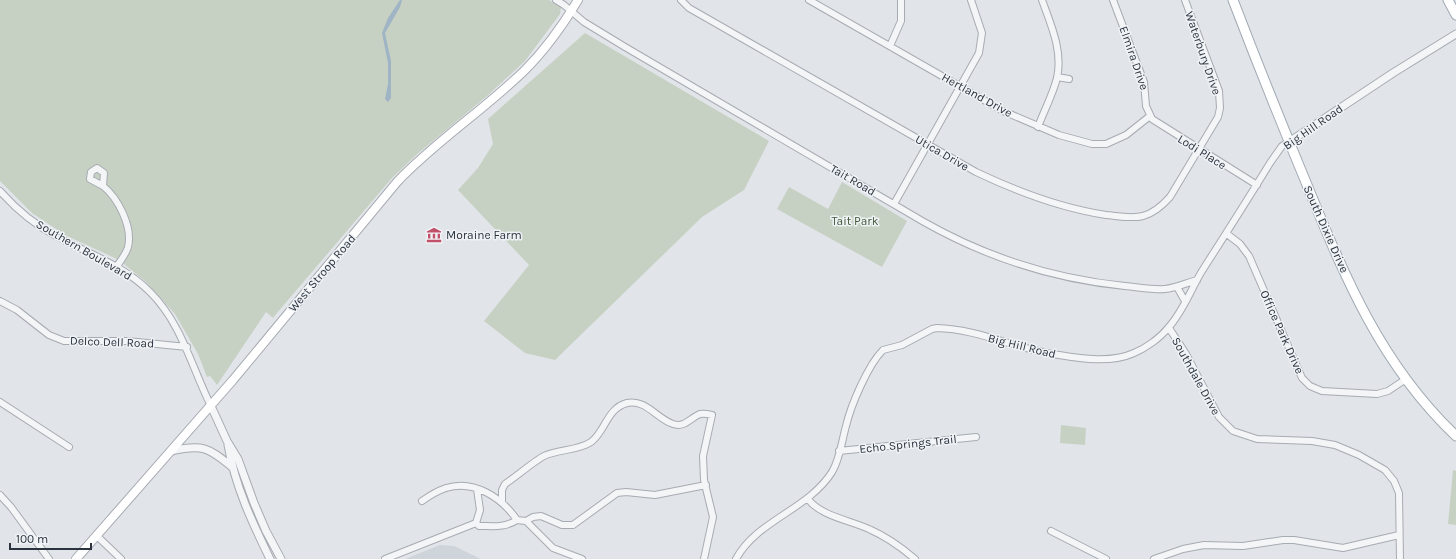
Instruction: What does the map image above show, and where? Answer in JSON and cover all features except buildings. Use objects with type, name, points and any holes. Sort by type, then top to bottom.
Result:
[{"type":"main road","name":"West Stroop Road","points":[[76,559],[211,406],[397,182],[426,153],[524,70],[549,42],[578,0]]},
{"type":"main road","name":"South Dixie Drive","points":[[1233,0],[1261,76],[1290,142],[1329,240],[1362,310],[1375,334],[1406,380],[1456,436]]},
{"type":"main road","points":[[1448,0],[1456,15]]},
{"type":"street","name":"Tait Road","points":[[556,0],[584,22],[625,47],[894,204],[965,243],[1005,260],[1078,280],[1157,289],[1177,287],[1197,280]]},
{"type":"street","name":"Utica Drive","points":[[681,0],[689,8],[976,172],[1025,194],[1071,208],[1126,217],[1147,214],[1164,204],[1170,197],[1199,150]]},
{"type":"street","name":"Hertland Drive","points":[[809,0],[1003,111],[1038,127],[1092,144],[1106,144],[1126,136],[1150,116]]},
{"type":"street","points":[[890,46],[901,21],[901,0]]},
{"type":"street","points":[[894,204],[979,53],[982,40],[981,27],[970,0]]},
{"type":"street","points":[[1038,127],[1057,77],[1056,42],[1042,0]]},
{"type":"street","name":"Elmira Drive","points":[[1113,0],[1144,82],[1146,106],[1150,116]]},
{"type":"street","name":"Waterbury Drive","points":[[1185,0],[1216,83],[1220,99],[1216,122],[1199,150]]},
{"type":"street","name":"Big Hill Road","points":[[736,559],[743,547],[808,499],[832,472],[855,396],[880,352],[886,348],[902,345],[932,328],[943,328],[986,336],[1033,350],[1058,355],[1104,358],[1125,356],[1139,351],[1169,328],[1197,280],[1282,146],[1393,73],[1456,34]]},
{"type":"street","points":[[1057,77],[1069,79]]},
{"type":"street","name":"Lodi Place","points":[[1150,116],[1157,123],[1257,185]]},
{"type":"street","points":[[103,186],[112,195],[120,209],[129,233],[128,247],[118,266]]},
{"type":"street","name":"Southern Boulevard","points":[[0,191],[16,207],[42,227],[118,266],[140,282],[160,303],[176,325],[187,347],[211,406],[227,441],[238,459],[266,530],[282,559]]},
{"type":"street","name":"Office Park Drive","points":[[1227,234],[1240,244],[1249,256],[1302,378],[1310,386],[1322,391],[1377,394],[1388,391],[1406,380]]},
{"type":"street","points":[[1177,287],[1185,301]]},
{"type":"street","name":"Delco Dell Road","points":[[0,301],[23,313],[50,335],[64,341],[127,341],[187,347]]},
{"type":"street","name":"Southdale Drive","points":[[1169,328],[1186,354],[1219,417],[1233,431],[1257,439],[1312,441],[1335,445],[1360,455],[1385,470],[1394,481],[1399,493],[1400,559]]},
{"type":"street","points":[[0,402],[69,447]]},
{"type":"street","points":[[502,502],[502,490],[505,484],[544,455],[582,446],[591,442],[612,412],[627,403],[643,405],[664,421],[678,425],[689,422],[699,415],[712,415],[702,456],[706,485],[713,517],[704,559]]},
{"type":"street","name":"Echo Springs Trail","points":[[839,450],[976,437]]},
{"type":"street","name":"Southern Boulevard","points":[[227,441],[232,467],[248,513],[270,559]]},
{"type":"street","points":[[171,451],[194,446],[202,448],[220,457],[232,467]]},
{"type":"street","points":[[422,501],[446,488],[454,486],[477,489],[490,493],[502,502],[517,520],[526,521],[533,517],[541,516],[557,524],[573,525],[617,493],[626,492],[655,495],[706,485]]},
{"type":"street","points":[[476,524],[480,506],[477,489]]},
{"type":"street","points":[[1,498],[49,559]]},
{"type":"street","points":[[808,499],[815,507],[824,512],[879,534],[915,559]]},
{"type":"street","points":[[385,559],[476,524],[479,526],[506,526],[517,520]]},
{"type":"street","points":[[526,521],[553,548],[582,559]]},
{"type":"street","points":[[1050,531],[1106,559]]},
{"type":"street","points":[[1154,559],[1183,549],[1204,545],[1243,546],[1283,540],[1294,540],[1343,548],[1399,535]]},
{"type":"street","points":[[97,536],[121,559]]},
{"type":"shaded area","points":[[440,545],[454,546],[481,559],[405,559]]},
{"type":"green space","points":[[0,0],[549,0],[561,8],[560,14],[525,61],[487,96],[416,155],[392,178],[273,318],[266,312],[217,385],[210,376],[207,377],[198,354],[175,314],[146,282],[119,260],[65,235],[32,213],[0,181]]},
{"type":"green space","points":[[585,33],[769,141],[744,190],[702,217],[555,360],[525,353],[484,321],[529,265],[458,190],[478,168],[493,144],[488,119]]},
{"type":"green space","name":"Tait Park","points":[[842,182],[907,221],[882,267],[777,209],[789,187],[828,209]]},
{"type":"green space","points":[[1061,425],[1086,428],[1085,445],[1060,443]]},
{"type":"green space","points":[[1453,470],[1456,471],[1456,525],[1448,524]]},
{"type":"water","points":[[400,0],[402,0],[400,7],[385,33],[391,61],[391,98],[388,102],[385,99],[388,84],[388,63],[382,33],[388,18]]},
{"type":"place","name":"Moraine Farm","points":[[434,235]]}]
